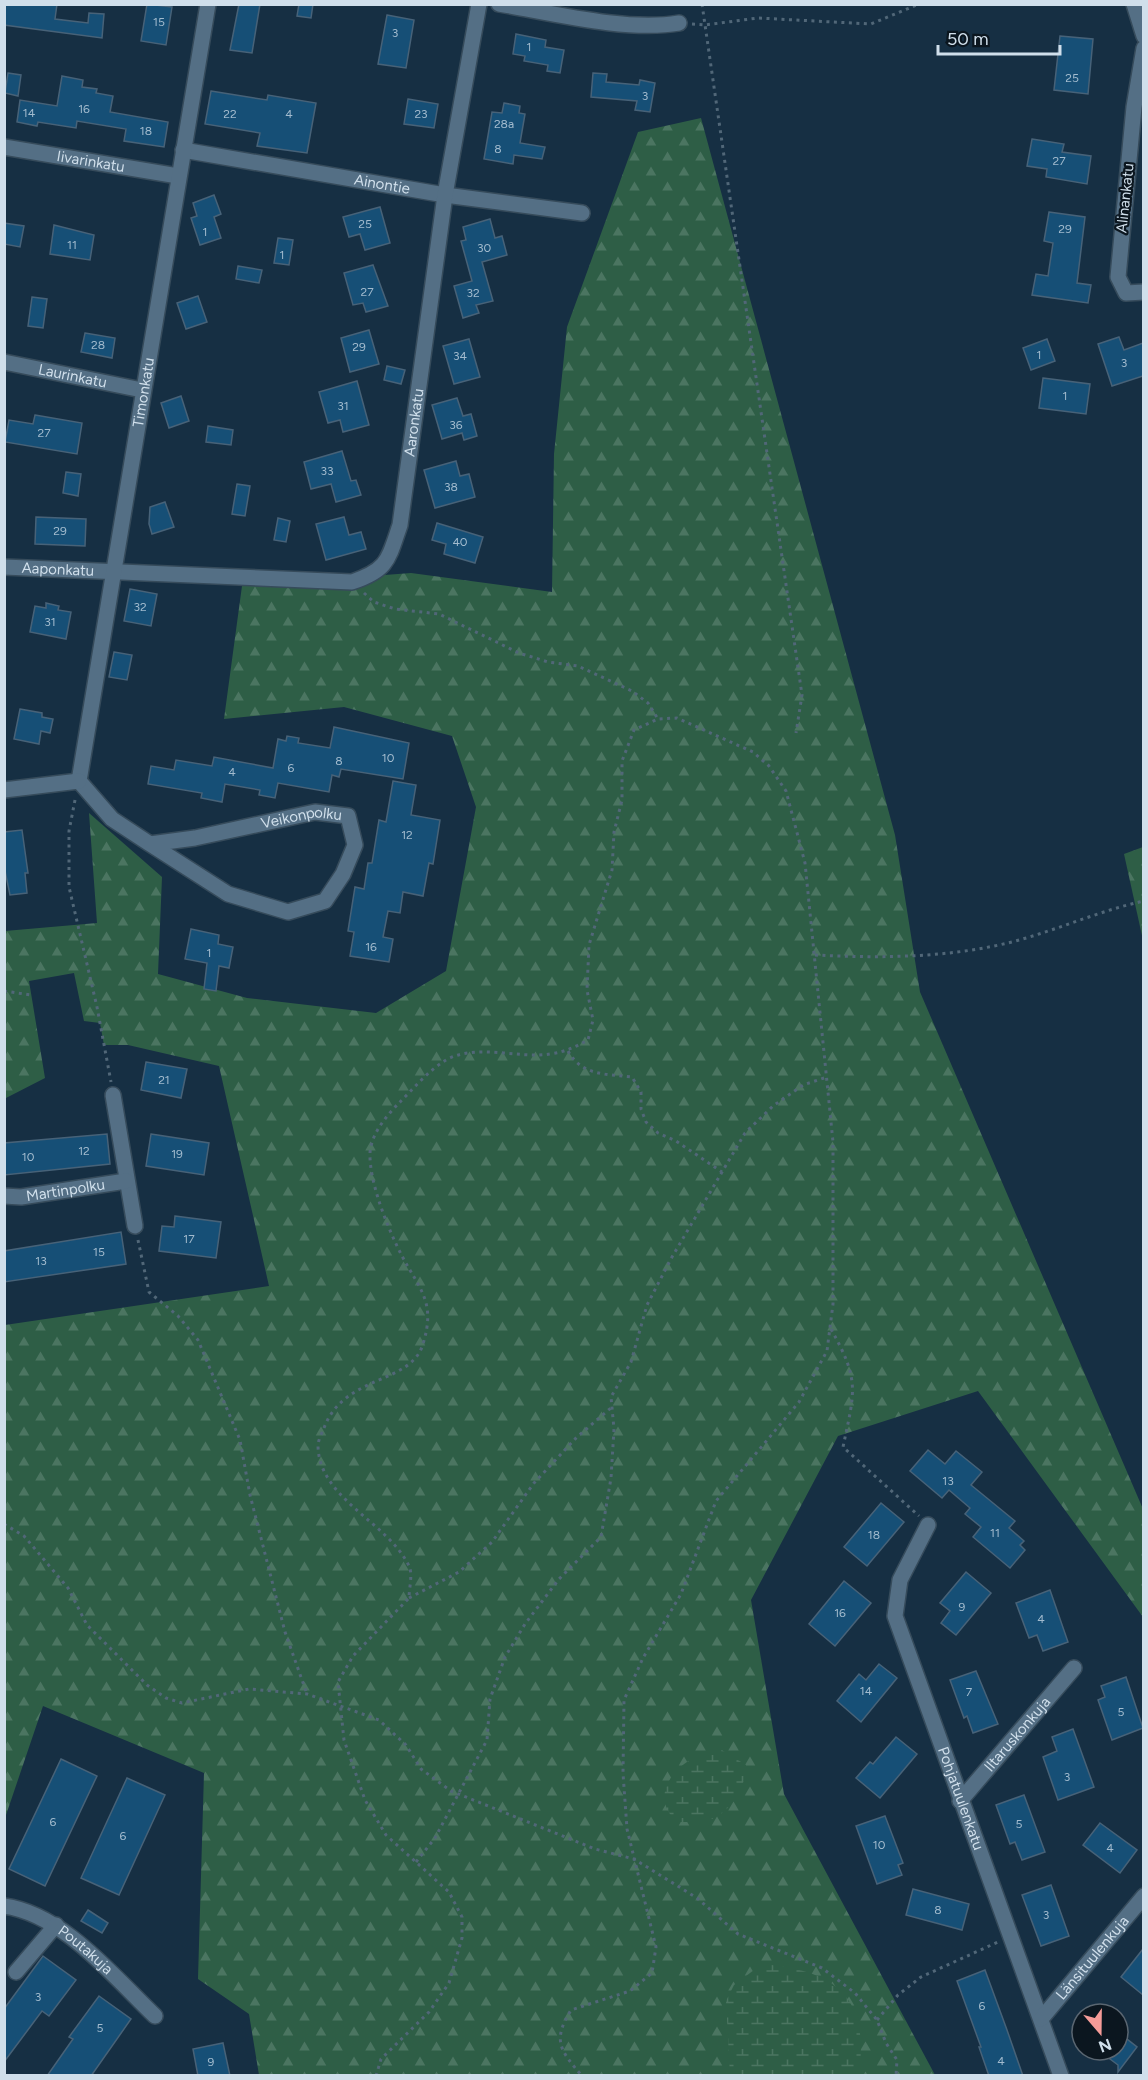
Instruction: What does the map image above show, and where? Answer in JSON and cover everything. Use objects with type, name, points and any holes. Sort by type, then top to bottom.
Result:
[{"type":"street","name":"Timonkatu","points":[[79,781],[142,390],[208,4]]},
{"type":"street","name":"Aaronkatu","points":[[113,571],[351,582],[369,576],[383,567],[400,525],[445,195],[479,4]]},
{"type":"street","points":[[499,4],[619,22],[661,26],[680,23]]},
{"type":"street","points":[[1134,4],[1143,36]]},
{"type":"street","name":"Alinankatu","points":[[1143,48],[1134,107],[1118,277],[1126,293],[1143,292]]},
{"type":"street","name":"Iivarinkatu","points":[[4,147],[178,176]]},
{"type":"street","name":"Ainontie","points":[[183,150],[445,195],[582,213]]},
{"type":"street","name":"Laurinkatu","points":[[4,362],[142,390]]},
{"type":"street","name":"Aaponkatu","points":[[4,567],[113,571]]},
{"type":"street","points":[[4,790],[79,781]]},
{"type":"street","name":"Veikonpolku","points":[[79,781],[112,819],[228,894],[288,912],[325,901],[343,874],[355,845],[348,816],[315,812],[195,838],[150,843]]},
{"type":"street","name":"Martinpolku","points":[[113,1095],[135,1226]]},
{"type":"street","name":"Martinpolku","points":[[4,1196],[21,1197],[126,1181]]},
{"type":"street","name":"Pohjatuulenkatu","points":[[928,1525],[900,1580],[895,1616],[1061,2076]]},
{"type":"street","name":"Iltaruskonkuja","points":[[960,1801],[1074,1668]]},
{"type":"street","name":"Länsituulenkuja","points":[[1041,2019],[1143,1896]]},
{"type":"street","name":"Poutakuja","points":[[4,1906],[24,1909],[56,1925],[154,2016]]},
{"type":"street","points":[[16,1972],[56,1925]]},
{"type":"path","points":[[702,4],[802,695],[796,733]]},
{"type":"path","points":[[680,23],[705,25],[758,18],[871,24],[919,4]]},
{"type":"path","points":[[351,582],[374,602],[395,609],[439,614],[519,653],[548,662],[578,666],[632,692],[648,703],[658,719]]},
{"type":"path","points":[[409,1598],[411,1568],[386,1534],[340,1493],[325,1472],[318,1445],[329,1413],[352,1391],[404,1370],[423,1347],[429,1316],[422,1288],[403,1258],[386,1222],[369,1167],[370,1147],[386,1116],[447,1059],[471,1054],[548,1055],[568,1051],[588,1040],[592,1020],[587,990],[589,945],[612,870],[614,831],[622,800],[622,761],[634,730],[658,719],[677,718],[753,753],[769,766],[786,791],[805,863],[833,1142],[833,1304],[827,1352],[799,1402],[716,1501],[681,1594],[643,1658],[624,1700],[623,1773],[627,1829],[656,1947],[652,1973],[630,1991],[571,2010],[559,2030],[560,2047],[582,2076]]},
{"type":"path","points":[[79,781],[69,831],[69,887],[97,1007],[113,1095]]},
{"type":"path","points":[[815,955],[875,958],[994,946],[1109,909],[1143,901]]},
{"type":"path","points":[[4,991],[31,995]]},
{"type":"path","points":[[568,1051],[575,1064],[597,1073],[632,1077],[641,1092],[641,1109],[646,1122],[658,1133],[676,1141],[722,1172]]},
{"type":"path","points":[[416,1862],[435,1838],[460,1795],[487,1740],[490,1700],[505,1657],[525,1624],[560,1579],[601,1537],[611,1478],[614,1429],[610,1397],[631,1362],[647,1305],[745,1133],[773,1106],[803,1085],[827,1077]]},
{"type":"path","points":[[135,1226],[149,1292],[178,1316],[198,1340],[240,1440],[250,1495],[285,1632],[307,1694]]},
{"type":"path","points":[[830,1327],[848,1361],[854,1387],[843,1447],[928,1525]]},
{"type":"path","points":[[376,2076],[381,2059],[429,2012],[449,1983],[462,1938],[462,1917],[449,1892],[386,1835],[365,1800],[344,1740],[338,1682],[353,1656],[409,1598],[459,1572],[492,1542],[534,1483],[577,1437],[612,1407]]},
{"type":"path","points":[[4,1524],[24,1536],[68,1588],[87,1625],[147,1685],[166,1698],[182,1703],[249,1689],[307,1694],[340,1704],[379,1720],[406,1744],[421,1769],[460,1795],[595,1849],[634,1859],[697,1898],[738,1934],[822,1968],[855,1993],[877,2020],[886,2043],[897,2060],[896,2076]]},
{"type":"path","points":[[877,2020],[898,1995],[921,1977],[1010,1936]]},
{"type":"green space","points":[[701,118],[895,835],[920,992],[1143,1509],[1143,1617],[978,1391],[838,1436],[751,1600],[784,1794],[935,2075],[259,2075],[249,2014],[198,1979],[204,1773],[43,1706],[5,1818],[5,1325],[269,1286],[219,1066],[128,1045],[104,1045],[100,1023],[84,1021],[74,973],[29,981],[45,1078],[6,1098],[5,931],[97,923],[89,813],[162,877],[158,974],[247,998],[376,1013],[446,971],[476,807],[452,736],[344,707],[224,719],[242,586],[411,573],[552,592],[554,454],[567,327],[638,132]]},
{"type":"green space","points":[[1144,847],[1143,940],[1124,854]]},
{"type":"green space","points":[[720,1749],[746,1765],[744,1780],[738,1795],[722,1813],[712,1819],[677,1822],[668,1810],[664,1798],[666,1786],[682,1766],[707,1752]]},
{"type":"green space","points":[[762,1964],[811,1973],[829,1982],[843,1993],[853,2007],[859,2026],[861,2048],[859,2075],[730,2075],[726,2001],[734,1985]]},
{"type":"building","points":[[4,4],[57,4],[55,19],[88,23],[89,13],[104,14],[102,38],[4,25]]},
{"type":"building","points":[[147,4],[172,7],[166,45],[141,41]]},
{"type":"building","points":[[239,4],[260,4],[252,53],[230,50]]},
{"type":"building","points":[[299,4],[313,4],[311,18],[297,16]]},
{"type":"building","points":[[387,15],[414,20],[406,68],[378,64]]},
{"type":"building","points":[[516,34],[546,40],[545,47],[564,50],[560,73],[547,71],[548,65],[524,61],[525,56],[513,54]]},
{"type":"building","points":[[1060,36],[1093,39],[1088,94],[1054,90]]},
{"type":"building","points":[[8,73],[21,75],[18,96],[5,93]]},
{"type":"building","points":[[593,73],[607,74],[606,82],[639,85],[640,80],[655,83],[650,112],[635,110],[637,101],[591,97]]},
{"type":"building","points":[[62,76],[83,80],[82,87],[97,89],[96,93],[113,96],[110,112],[168,122],[164,147],[124,141],[126,129],[77,121],[76,128],[38,122],[37,126],[17,122],[20,100],[57,106]]},
{"type":"building","points":[[211,91],[267,100],[268,95],[316,103],[307,153],[257,146],[260,133],[205,124]]},
{"type":"building","points":[[408,99],[438,104],[434,128],[404,124]]},
{"type":"building","points":[[504,103],[520,106],[519,113],[525,114],[520,143],[545,147],[542,159],[514,155],[513,164],[484,159],[492,112],[502,113]]},
{"type":"building","points":[[1032,139],[1064,144],[1062,152],[1091,156],[1087,184],[1046,177],[1047,169],[1027,166]]},
{"type":"building","points":[[214,195],[221,214],[214,217],[221,238],[200,245],[191,218],[197,216],[193,203]]},
{"type":"building","points":[[380,207],[390,243],[365,250],[360,234],[349,237],[343,217]]},
{"type":"building","points":[[1049,212],[1085,217],[1077,283],[1091,285],[1088,303],[1032,295],[1036,274],[1048,276],[1053,243],[1044,241]]},
{"type":"building","points":[[490,219],[495,238],[502,236],[507,255],[482,262],[493,301],[476,305],[479,313],[463,318],[454,286],[472,281],[461,241],[466,240],[463,227]]},
{"type":"building","points":[[4,223],[24,226],[20,247],[4,244]]},
{"type":"building","points":[[54,225],[94,235],[90,260],[50,254]]},
{"type":"building","points":[[278,238],[293,240],[289,265],[274,263]]},
{"type":"building","points":[[373,265],[388,306],[366,312],[363,303],[353,305],[344,273]]},
{"type":"building","points":[[238,266],[262,270],[259,283],[236,279]]},
{"type":"building","points":[[198,296],[207,322],[186,329],[177,303]]},
{"type":"building","points":[[32,297],[47,299],[43,328],[28,326]]},
{"type":"building","points":[[369,330],[379,364],[350,372],[341,338]]},
{"type":"building","points":[[85,333],[115,338],[112,358],[81,352]]},
{"type":"building","points":[[1119,337],[1124,350],[1143,343],[1143,376],[1112,386],[1098,344]]},
{"type":"building","points":[[469,339],[480,377],[454,384],[443,346]]},
{"type":"building","points":[[1047,339],[1055,361],[1031,370],[1023,348]]},
{"type":"building","points":[[387,366],[405,370],[401,384],[384,380]]},
{"type":"building","points":[[1043,378],[1090,384],[1086,414],[1039,408]]},
{"type":"building","points":[[357,381],[369,425],[343,432],[340,420],[328,423],[319,392]]},
{"type":"building","points":[[181,396],[189,421],[169,428],[161,403]]},
{"type":"building","points":[[457,398],[463,416],[471,414],[477,436],[464,440],[462,433],[442,439],[432,405]]},
{"type":"building","points":[[35,415],[82,423],[77,454],[5,442],[9,420],[33,424]]},
{"type":"building","points":[[208,426],[233,430],[231,445],[206,442]]},
{"type":"building","points":[[342,451],[351,481],[356,480],[361,495],[336,502],[331,484],[311,489],[304,462]]},
{"type":"building","points":[[456,461],[460,476],[469,474],[475,497],[435,508],[424,470]]},
{"type":"building","points":[[66,472],[81,474],[78,496],[63,493]]},
{"type":"building","points":[[237,484],[250,486],[245,516],[232,514]]},
{"type":"building","points":[[165,502],[174,527],[152,534],[149,524],[150,507]]},
{"type":"building","points":[[36,517],[86,519],[85,546],[35,544]]},
{"type":"building","points":[[344,517],[349,535],[361,532],[366,549],[326,560],[316,524]]},
{"type":"building","points":[[278,518],[290,521],[286,542],[274,540]]},
{"type":"building","points":[[437,523],[483,537],[475,563],[444,554],[446,544],[432,540]]},
{"type":"building","points":[[130,589],[157,594],[151,626],[124,621]]},
{"type":"building","points":[[46,603],[59,606],[58,610],[71,612],[66,639],[30,632],[35,606],[46,608]]},
{"type":"building","points":[[114,652],[132,655],[127,680],[109,677]]},
{"type":"building","points":[[20,709],[42,713],[42,717],[53,719],[50,733],[41,731],[39,744],[14,739]]},
{"type":"building","points":[[334,727],[409,743],[403,779],[341,769],[339,777],[332,775],[329,792],[278,783],[275,798],[259,795],[260,790],[225,784],[222,802],[201,798],[202,793],[148,784],[151,766],[174,770],[176,760],[212,766],[214,757],[273,768],[278,739],[286,741],[287,736],[299,738],[298,743],[330,748]]},
{"type":"building","points":[[393,781],[416,785],[411,815],[440,820],[433,864],[429,863],[423,896],[403,892],[400,913],[388,911],[383,937],[393,939],[389,962],[350,956],[354,932],[348,931],[355,887],[364,889],[368,863],[372,863],[379,820],[386,822]]},
{"type":"building","points":[[22,830],[28,873],[25,873],[27,893],[10,895],[4,866],[4,832]]},
{"type":"building","points":[[191,929],[219,935],[218,944],[233,947],[229,968],[219,966],[216,991],[204,989],[207,963],[185,959]]},
{"type":"building","points":[[146,1062],[187,1069],[181,1098],[141,1090]]},
{"type":"building","points":[[107,1134],[110,1164],[4,1175],[4,1143]]},
{"type":"building","points":[[151,1134],[209,1143],[204,1175],[146,1166]]},
{"type":"building","points":[[175,1216],[221,1222],[216,1258],[159,1251],[162,1226],[174,1227]]},
{"type":"building","points":[[121,1232],[126,1264],[4,1282],[4,1251]]},
{"type":"building","points":[[928,1450],[945,1464],[956,1451],[982,1472],[971,1485],[1015,1521],[1009,1528],[1024,1541],[1020,1545],[1025,1550],[1010,1568],[973,1537],[981,1527],[965,1514],[970,1508],[949,1490],[942,1498],[910,1471]]},
{"type":"building","points":[[881,1503],[904,1522],[867,1566],[844,1547]]},
{"type":"building","points":[[966,1572],[991,1593],[956,1635],[941,1623],[950,1611],[940,1603]]},
{"type":"building","points":[[844,1581],[871,1603],[835,1646],[809,1624]]},
{"type":"building","points":[[1050,1590],[1068,1642],[1043,1651],[1037,1635],[1029,1638],[1016,1603]]},
{"type":"building","points":[[879,1664],[897,1678],[861,1722],[837,1701],[859,1674],[866,1680]]},
{"type":"building","points":[[976,1671],[998,1724],[973,1733],[967,1716],[964,1718],[950,1680]]},
{"type":"building","points":[[1126,1677],[1143,1728],[1112,1740],[1098,1700],[1105,1697],[1101,1686]]},
{"type":"building","points":[[1073,1729],[1094,1787],[1058,1800],[1043,1757],[1057,1751],[1052,1737]]},
{"type":"building","points":[[896,1737],[917,1754],[880,1798],[856,1778],[870,1762],[873,1764]]},
{"type":"building","points":[[61,1759],[97,1776],[45,1886],[9,1869]]},
{"type":"building","points":[[127,1778],[165,1795],[119,1895],[81,1878]]},
{"type":"building","points":[[1024,1795],[1045,1852],[1022,1860],[1015,1842],[1010,1844],[996,1805]]},
{"type":"building","points":[[885,1816],[903,1863],[898,1865],[902,1875],[877,1884],[856,1826]]},
{"type":"building","points":[[1100,1823],[1137,1850],[1120,1873],[1083,1845]]},
{"type":"building","points":[[1051,1885],[1069,1936],[1041,1946],[1022,1895]]},
{"type":"building","points":[[913,1889],[969,1904],[962,1930],[906,1915]]},
{"type":"building","points":[[88,1910],[108,1923],[102,1933],[81,1921]]},
{"type":"building","points":[[1143,1949],[1143,1995],[1121,1977]]},
{"type":"building","points":[[43,1956],[76,1980],[49,2016],[42,2011],[4,2062],[4,2009]]},
{"type":"building","points":[[985,1970],[1023,2076],[989,2076],[957,1981]]},
{"type":"building","points":[[99,1996],[131,2019],[91,2076],[47,2076],[73,2039],[69,2037]]},
{"type":"building","points":[[1130,2041],[1137,2047],[1130,2056]]},
{"type":"building","points":[[223,2043],[230,2076],[198,2076],[193,2049]]},
{"type":"building","points":[[1114,2062],[1126,2062],[1118,2072],[1118,2065]]}]
